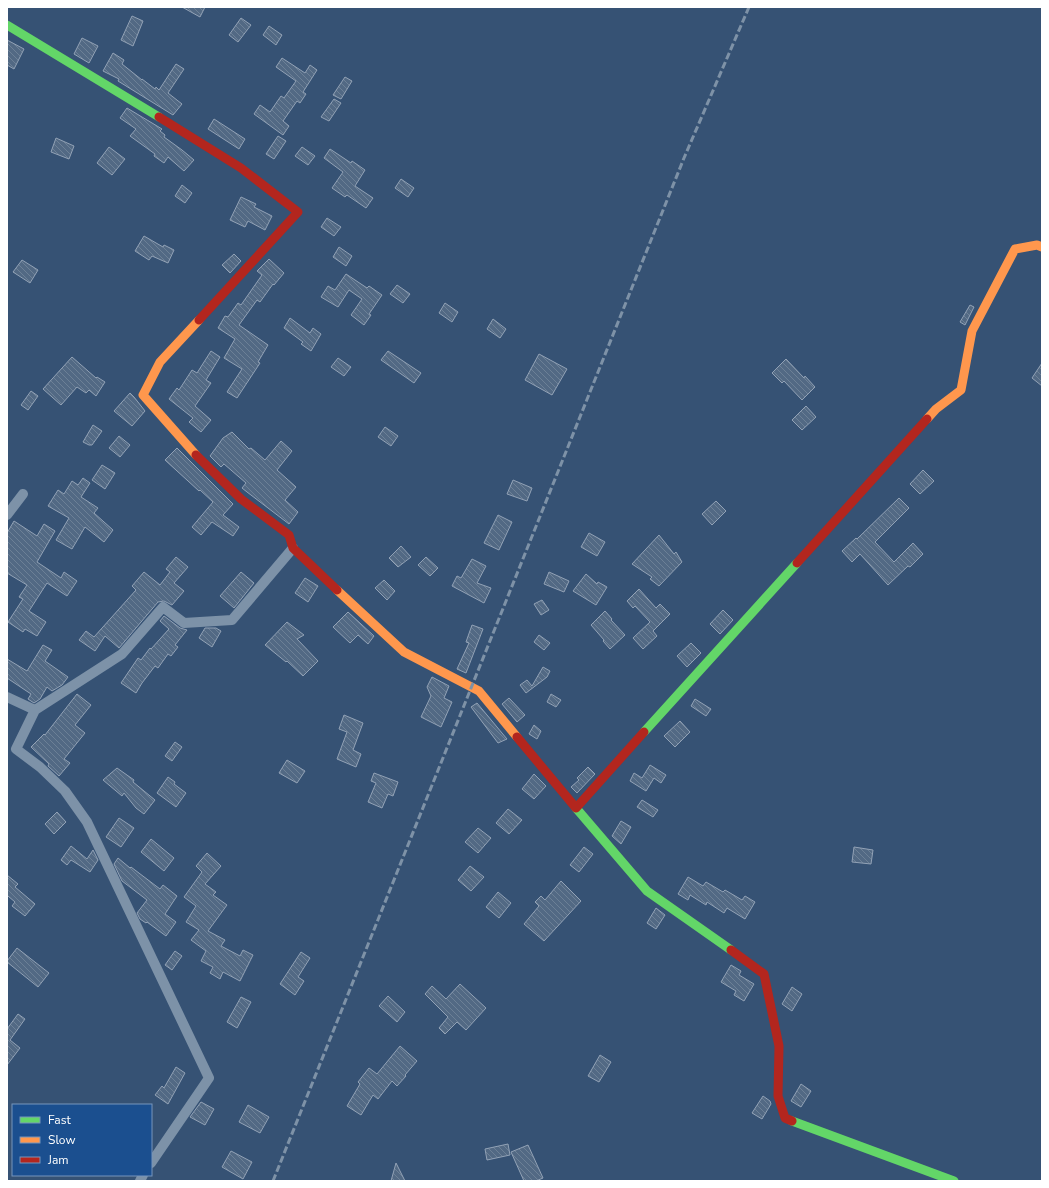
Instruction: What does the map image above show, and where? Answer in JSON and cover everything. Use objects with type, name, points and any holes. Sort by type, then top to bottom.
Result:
[{"type":"street","points":[[7,25],[106,83],[240,168],[298,212],[160,362],[144,395],[186,445],[241,499],[289,536],[293,548],[404,652],[479,691],[647,891],[764,974],[779,1046],[778,1096],[785,1118],[954,1181]]},
{"type":"street","points":[[576,808],[936,409],[961,390],[972,331],[1015,249],[1037,245],[1042,248]]},
{"type":"street","points":[[7,515],[22,494]]},
{"type":"street","points":[[152,1161],[209,1078],[87,822],[65,791],[40,767],[16,749],[35,710],[122,654],[163,607],[184,623],[232,620],[293,548]]},
{"type":"street","points":[[7,697],[35,710]]},
{"type":"building","points":[[182,7],[205,7],[200,17]]},
{"type":"building","points":[[132,16],[143,21],[133,46],[121,40]]},
{"type":"building","points":[[241,18],[251,25],[238,42],[229,35]]},
{"type":"building","points":[[269,26],[282,35],[276,45],[263,35]]},
{"type":"building","points":[[82,38],[98,46],[89,63],[74,54]]},
{"type":"building","points":[[7,40],[24,49],[14,69],[7,65]]},
{"type":"building","points":[[113,53],[124,60],[122,64],[142,80],[159,90],[176,64],[184,69],[168,93],[182,104],[173,115],[118,81],[119,79],[103,71]]},
{"type":"building","points":[[282,58],[305,73],[310,65],[317,70],[303,92],[306,94],[300,103],[297,101],[283,121],[289,126],[283,135],[254,114],[260,105],[270,112],[281,96],[284,98],[296,81],[276,67]]},
{"type":"building","points":[[345,77],[352,81],[341,99],[333,95]]},
{"type":"building","points":[[334,99],[341,103],[329,121],[321,117]]},
{"type":"building","points":[[127,108],[162,129],[160,131],[165,135],[164,137],[194,160],[184,171],[168,157],[164,163],[154,156],[155,154],[130,136],[136,129],[120,118]]},
{"type":"building","points":[[214,119],[245,139],[239,149],[208,129]]},
{"type":"building","points":[[278,136],[286,141],[274,159],[266,154]]},
{"type":"building","points":[[56,138],[74,146],[69,159],[51,152]]},
{"type":"building","points":[[109,147],[125,159],[112,175],[97,163]]},
{"type":"building","points":[[302,147],[315,156],[308,165],[295,156]]},
{"type":"building","points":[[330,149],[351,163],[352,161],[365,170],[355,186],[373,198],[366,208],[347,195],[345,197],[332,188],[343,172],[324,158]]},
{"type":"building","points":[[401,179],[414,188],[408,197],[395,188]]},
{"type":"building","points":[[182,185],[192,193],[185,203],[175,196]]},
{"type":"building","points":[[241,197],[256,204],[254,207],[272,216],[265,230],[248,221],[245,227],[230,220]]},
{"type":"building","points":[[327,218],[341,227],[334,236],[321,227]]},
{"type":"building","points":[[144,236],[163,247],[164,245],[174,250],[168,263],[152,256],[149,260],[135,251]]},
{"type":"building","points":[[339,247],[352,256],[346,266],[333,257]]},
{"type":"building","points":[[234,254],[241,261],[230,273],[222,265]]},
{"type":"building","points":[[269,259],[284,273],[274,285],[273,284],[260,302],[257,300],[239,325],[268,345],[258,362],[260,363],[237,398],[227,392],[242,369],[224,358],[235,339],[218,328],[225,316],[228,317],[238,303],[241,305],[262,275],[257,271]]},
{"type":"building","points":[[22,260],[38,270],[30,283],[13,272]]},
{"type":"building","points":[[346,274],[367,288],[369,286],[382,295],[369,314],[371,315],[364,325],[351,315],[362,299],[349,290],[338,307],[321,297],[328,286],[335,290]]},
{"type":"building","points":[[397,285],[410,294],[403,303],[390,294]]},
{"type":"building","points":[[445,303],[458,312],[452,322],[439,313]]},
{"type":"building","points":[[970,305],[974,307],[965,325],[960,322]]},
{"type":"building","points":[[290,318],[310,333],[313,328],[321,334],[311,351],[301,344],[303,342],[284,328]]},
{"type":"building","points":[[493,319],[506,329],[500,338],[487,329]]},
{"type":"building","points":[[211,351],[220,357],[206,380],[211,383],[195,406],[211,420],[201,432],[189,422],[193,418],[169,399],[177,388],[179,390],[192,370],[197,373]]},
{"type":"building","points":[[388,351],[421,373],[414,383],[381,360]]},
{"type":"building","points":[[539,354],[567,369],[552,395],[525,380]]},
{"type":"building","points":[[72,357],[96,378],[97,377],[105,382],[96,396],[89,390],[86,393],[77,387],[61,405],[43,389]]},
{"type":"building","points":[[338,358],[351,367],[344,376],[331,367]]},
{"type":"building","points":[[786,359],[815,387],[802,400],[784,381],[782,383],[772,373]]},
{"type":"building","points":[[1042,363],[1042,386],[1032,378]]},
{"type":"building","points":[[31,391],[38,396],[28,410],[21,405]]},
{"type":"building","points":[[130,393],[145,411],[132,426],[114,411]]},
{"type":"building","points":[[806,406],[816,417],[802,430],[792,420]]},
{"type":"building","points":[[93,425],[102,431],[92,445],[89,445],[83,442]]},
{"type":"building","points":[[385,427],[398,436],[391,446],[378,437]]},
{"type":"building","points":[[232,432],[249,449],[251,448],[265,460],[281,441],[292,451],[277,470],[296,487],[285,500],[298,512],[289,524],[242,488],[246,483],[224,464],[221,467],[210,456],[223,438]]},
{"type":"building","points":[[119,436],[130,445],[120,457],[109,448]]},
{"type":"building","points":[[177,448],[233,504],[223,515],[239,527],[233,536],[212,522],[201,535],[192,527],[213,502],[165,460]]},
{"type":"building","points":[[102,465],[115,473],[105,489],[92,480]]},
{"type":"building","points":[[923,470],[934,481],[920,494],[910,484]]},
{"type":"building","points":[[83,478],[90,483],[81,497],[98,508],[94,513],[113,530],[104,542],[85,527],[72,549],[56,540],[69,518],[48,506],[58,490],[64,494],[72,481],[78,485]]},
{"type":"building","points":[[513,480],[532,488],[527,501],[507,494]]},
{"type":"building","points":[[899,498],[909,508],[875,542],[894,562],[913,543],[923,554],[888,585],[860,554],[852,562],[842,551],[856,538],[857,539]]},
{"type":"building","points":[[716,501],[726,511],[712,525],[702,514]]},
{"type":"building","points":[[498,515],[512,522],[499,550],[484,543]]},
{"type":"building","points":[[14,521],[37,536],[44,524],[55,531],[37,562],[61,578],[64,572],[77,581],[67,596],[47,583],[29,611],[46,622],[37,636],[25,629],[23,632],[8,622],[23,599],[19,597],[27,585],[7,573],[7,533]]},
{"type":"building","points":[[589,533],[605,542],[597,556],[581,547]]},
{"type":"building","points":[[659,535],[674,554],[676,552],[682,562],[659,586],[650,579],[652,577],[632,564]]},
{"type":"building","points":[[401,546],[411,557],[398,567],[389,558]]},
{"type":"building","points":[[176,557],[188,567],[174,583],[184,591],[172,605],[164,601],[158,602],[119,648],[105,636],[95,651],[79,640],[86,631],[94,637],[136,590],[132,586],[144,572],[160,585],[170,572],[166,569]]},
{"type":"building","points":[[426,557],[438,568],[430,576],[418,565]]},
{"type":"building","points":[[472,559],[486,566],[477,583],[491,588],[484,603],[452,586],[457,576],[461,578]]},
{"type":"building","points":[[241,572],[254,583],[234,608],[220,596]]},
{"type":"building","points":[[549,572],[569,581],[564,592],[544,584]]},
{"type":"building","points":[[586,574],[597,584],[598,582],[607,587],[596,605],[573,591]]},
{"type":"building","points":[[305,578],[318,586],[308,602],[295,593]]},
{"type":"building","points":[[384,580],[395,591],[387,600],[375,588]]},
{"type":"building","points":[[639,589],[656,608],[660,604],[670,614],[653,631],[657,636],[643,649],[633,638],[650,622],[635,606],[633,608],[627,601]]},
{"type":"building","points":[[542,600],[549,610],[541,615],[534,604]]},
{"type":"building","points":[[723,610],[733,620],[720,634],[710,624]]},
{"type":"building","points":[[605,611],[625,635],[610,649],[591,625]]},
{"type":"building","points":[[348,612],[374,636],[368,644],[358,635],[350,643],[333,627]]},
{"type":"building","points":[[164,616],[180,628],[187,630],[175,645],[178,647],[171,656],[168,654],[158,668],[155,666],[136,693],[121,683],[138,658],[141,660],[150,648],[151,649],[169,629],[160,621]]},
{"type":"building","points":[[287,622],[304,635],[297,639],[318,661],[303,676],[287,661],[286,662],[265,645]]},
{"type":"building","points":[[472,625],[483,629],[466,673],[457,669],[469,643],[466,642]]},
{"type":"building","points":[[205,628],[216,628],[221,631],[212,647],[199,638]]},
{"type":"building","points":[[539,635],[550,643],[544,650],[534,642]]},
{"type":"building","points":[[691,643],[701,653],[687,667],[677,656]]},
{"type":"building","points":[[43,645],[52,650],[45,661],[68,677],[62,685],[52,691],[47,687],[40,699],[34,703],[28,699],[31,694],[7,678],[7,659],[27,671]]},
{"type":"building","points":[[543,667],[550,671],[547,677],[526,693],[520,685],[527,680],[532,686]]},
{"type":"building","points":[[432,677],[449,686],[444,698],[452,702],[441,727],[421,717],[431,696],[427,687]]},
{"type":"building","points":[[77,694],[91,705],[75,725],[85,733],[64,759],[70,763],[59,776],[31,747],[44,734],[45,735]]},
{"type":"building","points":[[551,694],[561,700],[556,707],[547,702]]},
{"type":"building","points":[[509,698],[525,715],[517,722],[502,704]]},
{"type":"building","points":[[695,699],[711,709],[706,716],[691,706]]},
{"type":"building","points":[[477,703],[507,739],[498,743],[471,707]]},
{"type":"building","points":[[344,715],[363,723],[353,750],[361,754],[356,767],[337,759],[347,732],[339,729]]},
{"type":"building","points":[[680,721],[690,732],[675,747],[664,736]]},
{"type":"building","points":[[534,725],[541,731],[537,739],[529,734]]},
{"type":"building","points":[[175,742],[182,747],[172,761],[165,756]]},
{"type":"building","points":[[287,760],[305,771],[297,783],[279,773]]},
{"type":"building","points":[[650,765],[666,775],[661,783],[654,778],[646,791],[630,781],[634,773],[642,778]]},
{"type":"building","points":[[588,767],[595,774],[577,793],[571,787],[579,780],[577,778]]},
{"type":"building","points":[[117,768],[134,780],[133,782],[155,800],[144,814],[136,808],[124,793],[122,796],[103,780]]},
{"type":"building","points":[[374,773],[398,782],[393,796],[388,794],[382,808],[368,802],[376,783],[371,781]]},
{"type":"building","points":[[534,774],[546,786],[534,799],[522,789]]},
{"type":"building","points":[[168,777],[175,782],[174,784],[186,793],[176,807],[157,793]]},
{"type":"building","points":[[642,800],[658,810],[653,817],[637,807]]},
{"type":"building","points":[[508,809],[522,820],[509,834],[496,823]]},
{"type":"building","points":[[57,812],[66,822],[54,834],[45,824]]},
{"type":"building","points":[[119,818],[134,828],[121,847],[106,837]]},
{"type":"building","points":[[621,821],[631,827],[621,844],[612,836]]},
{"type":"building","points":[[478,828],[491,838],[478,853],[465,842]]},
{"type":"building","points":[[151,839],[174,858],[164,871],[141,852]]},
{"type":"building","points":[[71,846],[87,859],[93,850],[98,860],[90,872],[71,860],[67,865],[61,860]]},
{"type":"building","points":[[584,847],[593,854],[579,872],[570,865]]},
{"type":"building","points":[[854,847],[873,850],[871,864],[852,862]]},
{"type":"building","points":[[207,853],[221,866],[205,884],[216,892],[213,895],[227,905],[208,931],[225,940],[221,946],[240,956],[243,950],[253,955],[240,981],[223,972],[220,979],[210,973],[213,967],[201,961],[206,951],[191,940],[199,930],[186,922],[196,906],[184,897],[202,872],[196,866]]},
{"type":"building","points":[[118,858],[160,889],[163,885],[177,896],[165,914],[176,922],[166,936],[147,922],[146,923],[140,919],[137,913],[147,900],[122,881],[114,864]]},
{"type":"building","points":[[470,866],[484,877],[471,891],[458,880]]},
{"type":"building","points":[[7,875],[18,884],[15,887],[35,904],[25,916],[12,906],[15,902],[8,896],[7,898]]},
{"type":"building","points":[[688,877],[703,886],[706,882],[723,892],[725,890],[742,900],[745,896],[755,902],[745,919],[727,908],[724,913],[707,902],[706,905],[690,895],[688,900],[678,894]]},
{"type":"building","points":[[561,881],[581,901],[544,941],[524,924],[539,906],[535,902],[541,896],[545,900]]},
{"type":"building","points":[[498,892],[511,903],[499,918],[486,907]]},
{"type":"building","points":[[656,908],[665,915],[656,929],[647,923]]},
{"type":"building","points":[[17,948],[49,973],[38,987],[7,962]]},
{"type":"building","points":[[175,951],[182,956],[172,970],[165,965]]},
{"type":"building","points":[[301,952],[310,958],[298,977],[304,981],[295,995],[280,984]]},
{"type":"building","points":[[731,965],[741,971],[739,975],[754,984],[744,1001],[734,995],[736,991],[721,982]]},
{"type":"building","points":[[460,984],[486,1008],[466,1030],[457,1022],[445,1034],[439,1028],[448,1017],[425,994],[432,986],[446,999]]},
{"type":"building","points":[[792,987],[802,994],[792,1011],[782,1004]]},
{"type":"building","points":[[388,996],[405,1012],[397,1022],[379,1006]]},
{"type":"building","points":[[241,997],[251,1002],[237,1028],[227,1022]]},
{"type":"building","points":[[18,1014],[25,1019],[10,1040],[20,1048],[7,1065],[7,1029]]},
{"type":"building","points":[[400,1046],[417,1061],[405,1075],[406,1076],[397,1086],[392,1081],[378,1099],[373,1095],[361,1115],[347,1106],[360,1084],[358,1082],[369,1068],[377,1074]]},
{"type":"building","points":[[600,1055],[611,1062],[599,1082],[588,1076]]},
{"type":"building","points":[[176,1067],[185,1073],[168,1104],[155,1095],[162,1086],[164,1088]]},
{"type":"building","points":[[801,1084],[811,1091],[801,1107],[791,1101]]},
{"type":"building","points":[[763,1096],[770,1101],[771,1104],[762,1119],[752,1113]]},
{"type":"building","points":[[201,1102],[214,1109],[205,1125],[190,1117]]},
{"type":"building","points":[[248,1105],[269,1117],[260,1133],[239,1122]]},
{"type":"building","points":[[508,1144],[510,1155],[487,1160],[485,1149]]},
{"type":"building","points":[[528,1145],[543,1178],[536,1181],[524,1181],[511,1152]]},
{"type":"building","points":[[231,1151],[252,1162],[243,1179],[222,1167]]},
{"type":"building","points":[[396,1163],[405,1181],[391,1181]]},
{"type":"railway","points":[[273,1181],[684,158],[749,7]]},
{"type":"traffic: fast","points":[[7,25],[159,117]]},
{"type":"traffic: fast","points":[[644,732],[797,563]]},
{"type":"traffic: fast","points":[[576,808],[647,891],[731,950]]},
{"type":"traffic: fast","points":[[792,1121],[954,1181]]},
{"type":"traffic: slow","points":[[927,419],[936,409],[961,390],[972,331],[1015,249],[1037,245],[1042,247]]},
{"type":"traffic: slow","points":[[196,455],[143,395],[160,362],[199,320]]},
{"type":"traffic: slow","points":[[337,590],[404,652],[479,691],[517,737]]},
{"type":"traffic: jam","points":[[159,117],[241,168],[298,212],[199,320]]},
{"type":"traffic: jam","points":[[797,563],[927,419]]},
{"type":"traffic: jam","points":[[196,455],[241,499],[289,535],[293,548],[337,590]]},
{"type":"traffic: jam","points":[[517,737],[576,808],[644,732]]},
{"type":"traffic: jam","points":[[731,950],[764,974],[779,1046],[778,1096],[785,1118],[792,1121]]}]
